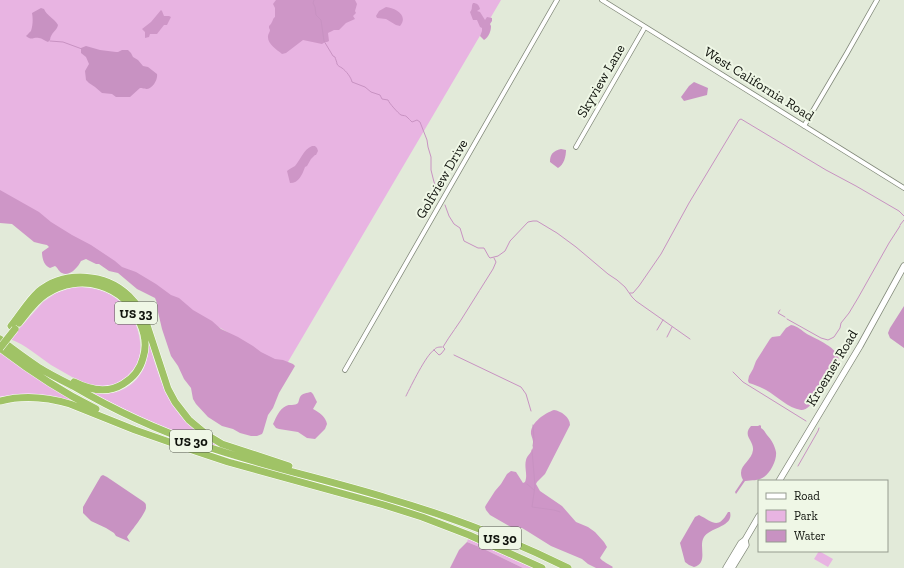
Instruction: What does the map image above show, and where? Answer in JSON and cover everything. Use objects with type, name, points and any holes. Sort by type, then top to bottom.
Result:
[{"type":"highway","points":[[0,340],[13,327],[34,297],[49,285],[73,278],[88,277],[112,284],[129,296],[139,308],[146,322],[168,390],[182,412],[200,429],[214,440],[222,444],[335,480],[355,489]]},
{"type":"highway","name":"US 33","points":[[0,348],[13,327],[38,301],[45,295],[60,287],[75,283],[96,284],[116,292],[130,305],[137,315],[145,338],[144,355],[136,374],[119,387],[106,390],[93,390],[51,369],[37,366]]},
{"type":"highway","name":"US 30","points":[[0,340],[37,366],[136,420],[202,445],[410,505],[457,521],[515,544],[568,568]]},
{"type":"highway","name":"US 30","points":[[0,348],[71,396],[110,417],[153,436],[228,462],[422,517],[469,535],[542,568]]},
{"type":"highway","points":[[0,401],[26,397],[61,401],[78,406],[153,436]]},
{"type":"street","name":"Golfview Drive","points":[[345,370],[557,0]]},
{"type":"street","name":"West California Road","points":[[602,0],[904,188]]},
{"type":"street","points":[[804,126],[877,0]]},
{"type":"street","name":"Skyview Lane","points":[[576,147],[645,27]]},
{"type":"street","name":"Kroemer Road","points":[[781,480],[904,266]]},
{"type":"street","points":[[726,568],[758,518]]},
{"type":"street","points":[[732,568],[745,546],[745,540]]},
{"type":"green space","points":[[0,0],[501,0],[285,367],[0,195]]},
{"type":"green space","points":[[74,287],[85,287],[105,292],[124,305],[132,316],[140,341],[140,353],[136,365],[129,375],[118,383],[101,387],[86,384],[51,365],[27,347],[10,339],[43,302],[56,293]]},
{"type":"green space","points":[[148,340],[163,386],[180,416],[206,439],[234,451],[197,440],[161,426],[92,393],[101,394],[119,391],[127,388],[134,382],[144,368],[147,359]]},
{"type":"green space","points":[[0,353],[4,355],[77,402],[0,399]]},
{"type":"green space","points":[[468,539],[532,568],[523,568],[467,542]]},
{"type":"green space","points":[[818,552],[821,552],[833,559],[828,567],[814,559]]},
{"type":"shaded area","points":[[276,0],[355,0],[357,4],[355,11],[356,13],[353,16],[355,19],[346,23],[339,30],[334,30],[328,33],[329,41],[327,42],[322,44],[303,40],[286,53],[282,54],[269,42],[268,39],[270,30],[269,26],[275,17],[275,8],[273,4]]},
{"type":"shaded area","points":[[473,3],[478,5],[480,9],[477,11],[480,12],[485,20],[487,17],[492,18],[490,32],[484,40],[480,36],[482,28],[477,20],[473,20],[470,12]]},
{"type":"shaded area","points":[[386,7],[397,11],[402,15],[403,19],[400,26],[386,19],[377,18],[376,16],[379,11]]},
{"type":"shaded area","points":[[161,10],[164,16],[171,17],[167,25],[164,25],[157,34],[150,34],[149,37],[145,38],[145,32],[142,29],[151,22]]},
{"type":"shaded area","points":[[312,146],[317,148],[318,151],[316,155],[305,167],[298,180],[290,183],[287,171],[295,166],[304,152]]},
{"type":"shaded area","points":[[0,190],[39,212],[51,222],[91,245],[122,267],[136,272],[171,295],[179,298],[193,310],[212,321],[221,329],[238,337],[275,359],[293,364],[295,366],[268,415],[262,434],[251,436],[222,426],[208,417],[196,404],[193,399],[191,388],[171,356],[162,329],[155,298],[137,289],[118,273],[109,271],[99,264],[86,259],[81,261],[71,273],[68,274],[61,272],[55,266],[50,268],[46,266],[42,252],[49,247],[47,245],[34,242],[12,224],[0,223]]},
{"type":"shaded area","points":[[791,325],[798,327],[831,348],[838,356],[839,360],[837,367],[814,402],[805,409],[801,410],[792,407],[766,390],[749,383],[748,381],[756,361],[770,339],[772,337],[780,336],[786,328]]},
{"type":"shaded area","points":[[311,392],[317,402],[313,409],[324,417],[327,424],[325,429],[315,439],[307,438],[298,432],[276,428],[273,424],[281,409],[287,405],[297,404],[302,395]]},
{"type":"shaded area","points":[[554,410],[565,415],[570,422],[570,425],[545,474],[536,484],[540,491],[562,506],[576,522],[595,532],[607,547],[600,558],[613,567],[612,568],[596,568],[582,559],[551,546],[522,528],[517,529],[511,527],[490,515],[486,510],[486,505],[507,474],[511,471],[516,472],[523,483],[525,482],[526,460],[532,450],[533,444],[531,430],[535,422],[546,413]]},
{"type":"shaded area","points":[[467,542],[523,568],[450,568],[459,550]]},
{"type":"water","points":[[41,8],[44,9],[58,25],[48,42],[40,38],[31,39],[26,36],[32,29],[32,13]]},
{"type":"water","points":[[86,46],[116,52],[128,50],[143,66],[148,67],[157,74],[156,81],[147,89],[140,88],[130,97],[116,97],[112,94],[102,93],[86,80],[85,71],[89,64],[86,57],[81,53],[81,48]]},
{"type":"water","points":[[694,82],[708,88],[707,95],[684,101],[681,97]]},
{"type":"water","points":[[561,149],[566,150],[566,155],[563,163],[558,168],[550,162],[550,159],[552,153]]},
{"type":"water","points":[[904,306],[904,348],[890,338],[888,333]]},
{"type":"water","points":[[760,425],[775,447],[776,455],[774,462],[769,472],[764,477],[757,480],[745,481],[736,494],[735,492],[743,480],[741,470],[751,457],[753,450],[752,443],[748,435],[749,429],[751,426]]},
{"type":"water","points":[[103,475],[146,504],[143,514],[127,537],[130,542],[116,536],[106,528],[91,521],[83,513],[83,507]]},
{"type":"water","points":[[728,512],[730,512],[730,517],[728,521],[704,537],[702,541],[701,562],[694,567],[685,562],[680,543],[695,517],[699,515],[712,522],[718,523]]},
{"type":"waterway","points":[[314,0],[313,3],[316,15],[321,20],[324,41],[335,57],[337,64],[347,72],[352,82],[380,95],[382,99],[388,100],[401,115],[406,116],[412,122],[417,120],[420,122],[427,140],[431,157],[431,170],[439,193]]},
{"type":"waterway","points":[[50,41],[63,42],[82,49]]},
{"type":"waterway","points":[[630,293],[633,293],[639,286],[661,254],[689,203],[741,119],[826,170],[899,211],[904,216]]},
{"type":"waterway","points":[[445,205],[454,224],[460,228],[464,241],[478,248],[484,248],[490,258],[498,256],[505,251],[510,241],[528,222],[537,221],[576,247],[625,287],[636,301],[690,339]]},
{"type":"waterway","points":[[900,225],[904,220]]},
{"type":"waterway","points":[[787,319],[821,338],[828,340],[834,337],[900,226]]},
{"type":"waterway","points":[[434,350],[439,355],[445,349],[443,347],[493,269],[496,262],[494,258]]},
{"type":"waterway","points":[[780,310],[778,313],[785,317]]},
{"type":"waterway","points":[[657,330],[663,320]]},
{"type":"waterway","points":[[667,337],[672,327]]},
{"type":"waterway","points":[[406,396],[427,358],[436,348],[442,347]]},
{"type":"waterway","points":[[454,355],[521,387],[526,394],[531,411]]},
{"type":"waterway","points":[[733,372],[743,382],[806,421]]},
{"type":"waterway","points":[[533,425],[533,446]]},
{"type":"waterway","points":[[798,466],[819,428]]},
{"type":"waterway","points":[[532,450],[535,486],[532,507],[560,512]]},
{"type":"waterway","points":[[527,484],[534,490]]}]
